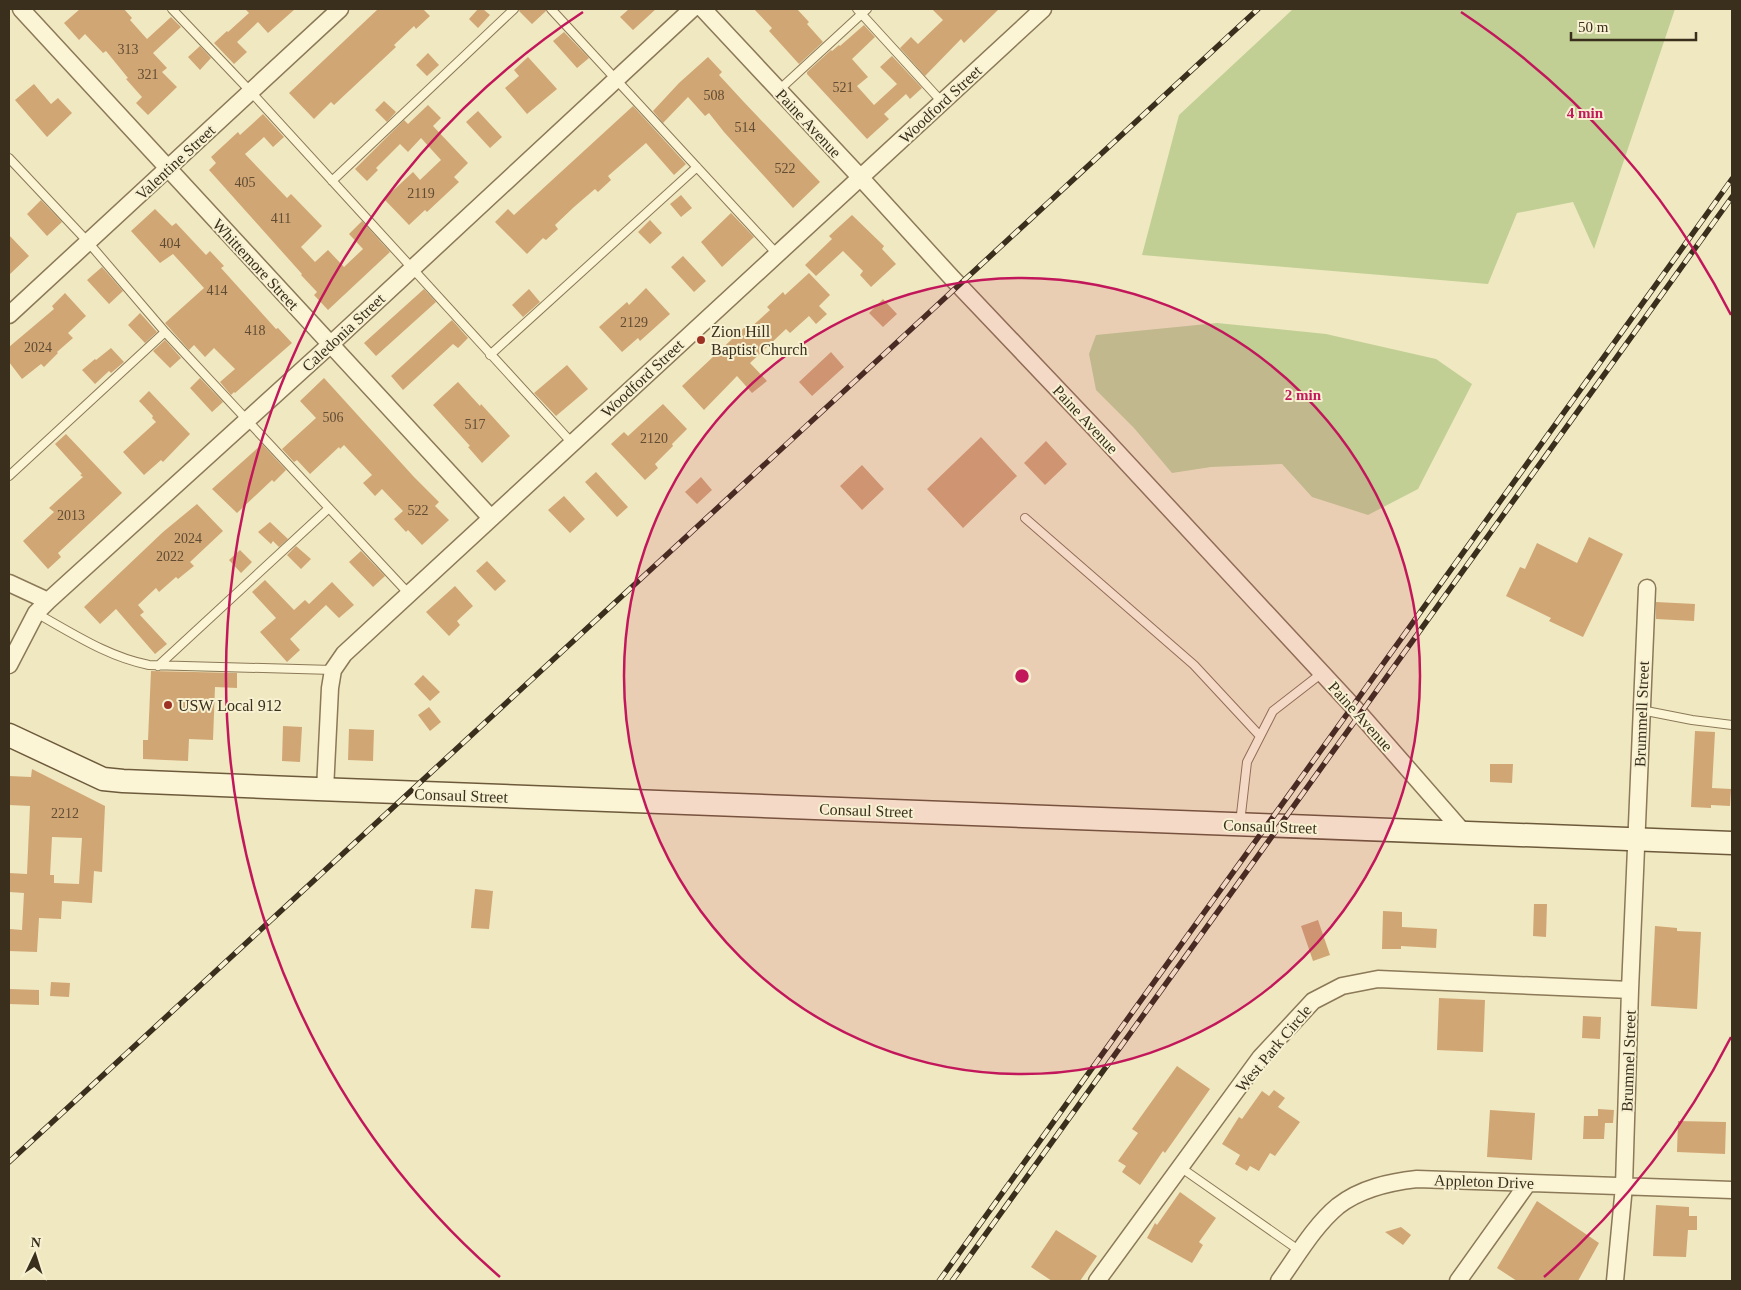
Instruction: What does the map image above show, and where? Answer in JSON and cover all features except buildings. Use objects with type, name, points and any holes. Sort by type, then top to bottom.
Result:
[{"type":"street","name":"Whittemore Street","points":[[21,9],[491,518]]},
{"type":"street","name":"Valentine Street","points":[[9,316],[340,9]]},
{"type":"street","name":"Caledonia Street","points":[[9,665],[42,607],[331,344],[692,9]]},
{"type":"street","name":"Paine Avenue","points":[[703,9],[1322,673],[1464,833]]},
{"type":"street","name":"Woodford Street","points":[[325,790],[330,688],[333,670],[344,654],[1043,9]]},
{"type":"street","points":[[9,583],[42,607]]},
{"type":"street","name":"Brummell Street","points":[[1636,840],[1646,588]]},
{"type":"street","name":"Consaul Street","points":[[9,735],[103,779],[325,790],[1732,843]]},
{"type":"street","name":"Brummel Street","points":[[1615,1281],[1624,1186],[1636,840]]},
{"type":"street","name":"West Park Circle","points":[[1097,1281],[1260,1058],[1313,1001],[1342,986],[1378,979],[1630,990]]},
{"type":"street","name":"Appleton Drive","points":[[1279,1281],[1322,1223],[1339,1206],[1368,1190],[1394,1181],[1417,1179],[1732,1190]]},
{"type":"street","points":[[1458,1281],[1528,1183]]},
{"type":"lane","points":[[172,9],[251,92],[572,443]]},
{"type":"lane","points":[[332,181],[514,9]]},
{"type":"lane","points":[[551,9],[777,254]]},
{"type":"lane","points":[[779,90],[862,10],[942,102]]},
{"type":"lane","points":[[9,158],[88,242],[165,332],[409,594]]},
{"type":"lane","points":[[490,355],[697,166]]},
{"type":"lane","points":[[9,476],[165,332]]},
{"type":"lane","points":[[158,666],[329,508]]},
{"type":"lane","points":[[1024,518],[1194,664],[1260,736]]},
{"type":"lane","points":[[42,607],[112,654],[129,661],[158,666],[333,670]]},
{"type":"lane","points":[[1240,825],[1247,762],[1273,711],[1322,673]]},
{"type":"lane","points":[[1641,710],[1692,720],[1732,725]]},
{"type":"lane","points":[[1180,1167],[1300,1251]]},
{"type":"green space","points":[[1293,9],[1675,9],[1594,249],[1573,202],[1517,213],[1488,284],[1142,255],[1179,115]]},
{"type":"green space","points":[[1217,323],[1326,334],[1436,359],[1472,384],[1418,489],[1368,515],[1312,497],[1282,464],[1211,467],[1172,473],[1134,428],[1096,390],[1089,354],[1096,335]]},
{"type":"railway","points":[[9,1162],[1258,9]]},
{"type":"railway","points":[[939,1281],[1732,179]]},
{"type":"railway","points":[[952,1281],[1732,197]]},
{"type":"place","name":"Zion Hill Baptist Church","points":[[701,340]]},
{"type":"place","name":"USW Local 912","points":[[168,705]]}]
